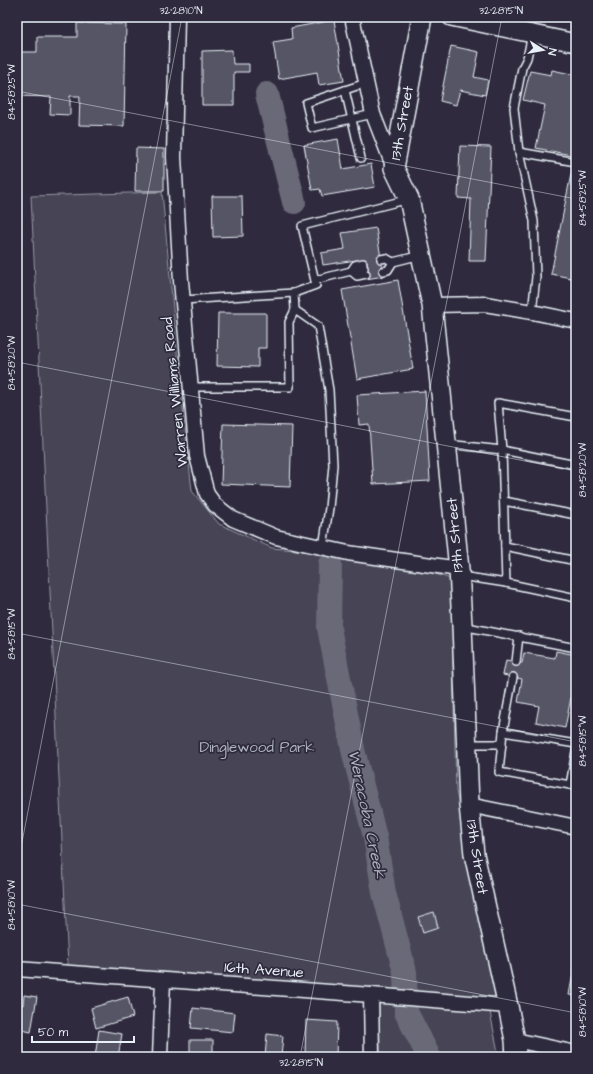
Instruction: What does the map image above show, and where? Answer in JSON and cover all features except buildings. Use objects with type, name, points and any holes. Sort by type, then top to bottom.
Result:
[{"type":"main road","name":"13th Street","points":[[422,17],[394,168],[409,199],[432,305],[459,572],[469,805],[474,854],[516,1048]]},
{"type":"street","name":"Warren Williams Road","points":[[177,17],[174,157],[183,300],[197,456],[206,494],[215,505],[233,519],[276,537],[348,553],[459,572]]},
{"type":"street","points":[[352,17],[373,114],[394,168]]},
{"type":"street","points":[[451,17],[576,43]]},
{"type":"street","points":[[432,305],[485,304],[576,321]]},
{"type":"street","points":[[469,805],[576,827]]},
{"type":"street","name":"16th Avenue","points":[[17,970],[371,994],[508,1006]]},
{"type":"street","points":[[160,1057],[163,980]]},
{"type":"street","points":[[371,994],[372,1057]]},
{"type":"street","points":[[516,1048],[576,1053]]},
{"type":"lane","points":[[532,34],[527,58],[522,68],[514,108],[519,152],[534,221],[536,277],[532,312]]},
{"type":"lane","points":[[366,83],[306,103],[312,128],[373,114]]},
{"type":"lane","points":[[345,90],[361,158]]},
{"type":"lane","points":[[519,152],[576,162]]},
{"type":"lane","points":[[183,300],[294,293],[316,285],[302,226],[409,199]]},
{"type":"lane","points":[[393,262],[386,258],[382,265],[388,270],[393,262],[421,254]]},
{"type":"lane","points":[[315,280],[351,271],[355,265],[365,268],[357,276],[351,271]]},
{"type":"lane","points":[[191,387],[290,386],[289,322],[295,310],[294,293]]},
{"type":"lane","points":[[295,310],[318,326],[329,390],[333,465],[323,548]]},
{"type":"lane","points":[[506,583],[502,450],[498,403],[576,417]]},
{"type":"lane","points":[[447,444],[502,450],[576,465]]},
{"type":"lane","points":[[504,501],[576,515]]},
{"type":"lane","points":[[505,546],[576,561]]},
{"type":"lane","points":[[459,572],[576,598]]},
{"type":"lane","points":[[462,626],[576,648]]},
{"type":"lane","points":[[516,662],[519,636]]},
{"type":"lane","points":[[513,677],[503,732],[499,772],[573,785],[576,752]]},
{"type":"lane","points":[[503,732],[576,744]]},
{"type":"lane","points":[[466,744],[502,744]]},
{"type":"green space","name":"Dinglewood Park","points":[[162,192],[192,491],[219,524],[272,548],[386,558],[451,579],[456,791],[499,999],[68,966],[31,196]]},
{"type":"green space","points":[[379,1001],[490,1012],[499,1057],[380,1057]]},
{"type":"waterway","name":"Weracoba Creek","points":[[267,94],[294,202]]},
{"type":"waterway","name":"Weracoba Creek","points":[[330,564],[329,628],[354,754],[375,837],[384,893],[405,972],[406,1012],[429,1057]]}]
